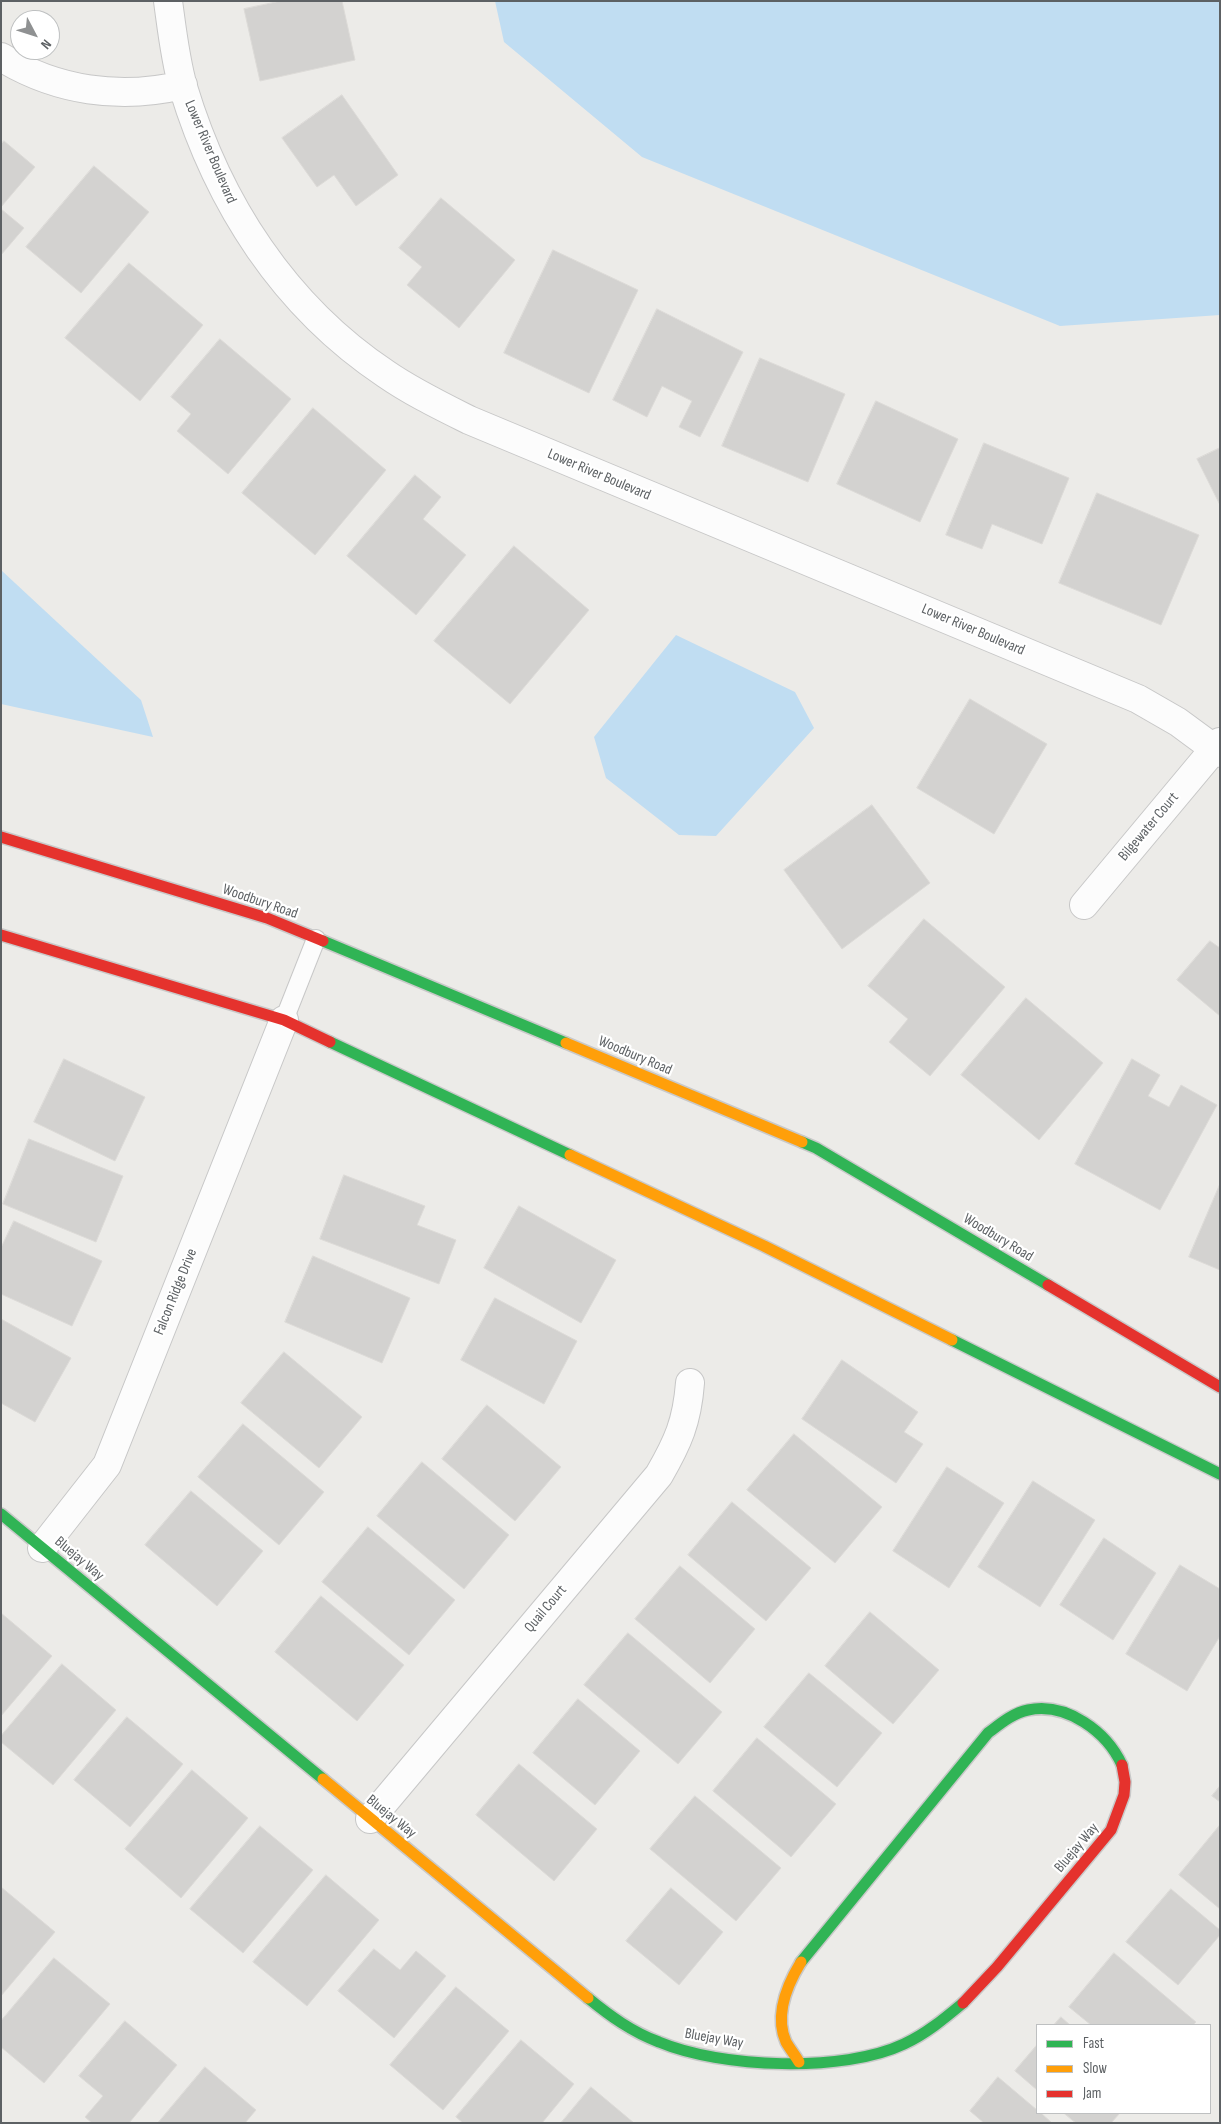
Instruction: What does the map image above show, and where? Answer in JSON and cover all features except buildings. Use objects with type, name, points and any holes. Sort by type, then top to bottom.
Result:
[{"type":"street","name":"Lower River Boulevard","points":[[168,1],[183,85],[211,163],[228,200],[252,240],[311,311],[349,347],[386,375],[469,420],[1138,699],[1218,748]]},
{"type":"street","points":[[1,57],[41,77],[100,92],[130,94],[158,91],[183,85]]},
{"type":"street","name":"Bilgewater Court","points":[[1084,905],[1218,748]]},
{"type":"street","name":"Woodbury Road","points":[[1,837],[267,918],[816,1148],[1220,1387]]},
{"type":"street","points":[[1,935],[284,1020],[764,1246],[1220,1474]]},
{"type":"street","name":"Falcon Ridge Drive","points":[[42,1548],[107,1465],[284,1020]]},
{"type":"street","name":"Quail Court","points":[[370,1819],[659,1475],[683,1429],[690,1383]]},
{"type":"street","name":"Bluejay Way","points":[[1,1514],[611,2017],[645,2037],[678,2049],[712,2056],[756,2061],[799,2062],[840,2062],[882,2053],[920,2036],[952,2014],[979,1989],[1111,1830],[1121,1807],[1125,1781],[1119,1755],[1103,1736],[1082,1722],[1056,1710],[1034,1709],[1011,1716],[988,1733],[804,1957],[787,1986],[781,2013],[785,2038],[799,2062]]},
{"type":"lane","points":[[284,1020],[316,939]]},
{"type":"water","points":[[495,1],[1220,1],[1220,315],[1060,326],[642,157],[504,42]]},
{"type":"water","points":[[1,570],[141,700],[153,737],[1,704]]},
{"type":"water","points":[[676,635],[795,692],[814,728],[716,836],[679,835],[606,778],[594,737]]},
{"type":"traffic: fast","points":[[323,941],[566,1043]]},
{"type":"traffic: fast","points":[[330,1042],[570,1155]]},
{"type":"traffic: fast","points":[[802,1142],[816,1148],[1048,1285]]},
{"type":"traffic: fast","points":[[952,1340],[1220,1474]]},
{"type":"traffic: fast","points":[[1,1514],[323,1779]]},
{"type":"traffic: fast","points":[[801,1962],[988,1733],[1007,1719],[1022,1711],[1043,1709],[1071,1715],[1096,1731],[1106,1741],[1122,1765]]},
{"type":"traffic: fast","points":[[588,1998],[622,2023],[640,2033],[685,2051],[748,2062],[782,2064],[849,2060],[879,2053],[904,2044],[920,2035],[963,2003]]},
{"type":"traffic: slow","points":[[566,1043],[802,1142]]},
{"type":"traffic: slow","points":[[570,1155],[764,1246],[952,1340]]},
{"type":"traffic: slow","points":[[323,1779],[588,1998]]},
{"type":"traffic: slow","points":[[799,2062],[786,2042],[781,2021],[787,1990],[801,1962]]},
{"type":"traffic: jam","points":[[1,837],[267,918],[323,941]]},
{"type":"traffic: jam","points":[[1,935],[284,1020],[330,1042]]},
{"type":"traffic: jam","points":[[1048,1285],[1220,1387]]},
{"type":"traffic: jam","points":[[963,2003],[997,1967],[1111,1830],[1124,1795],[1125,1782],[1122,1765]]}]
